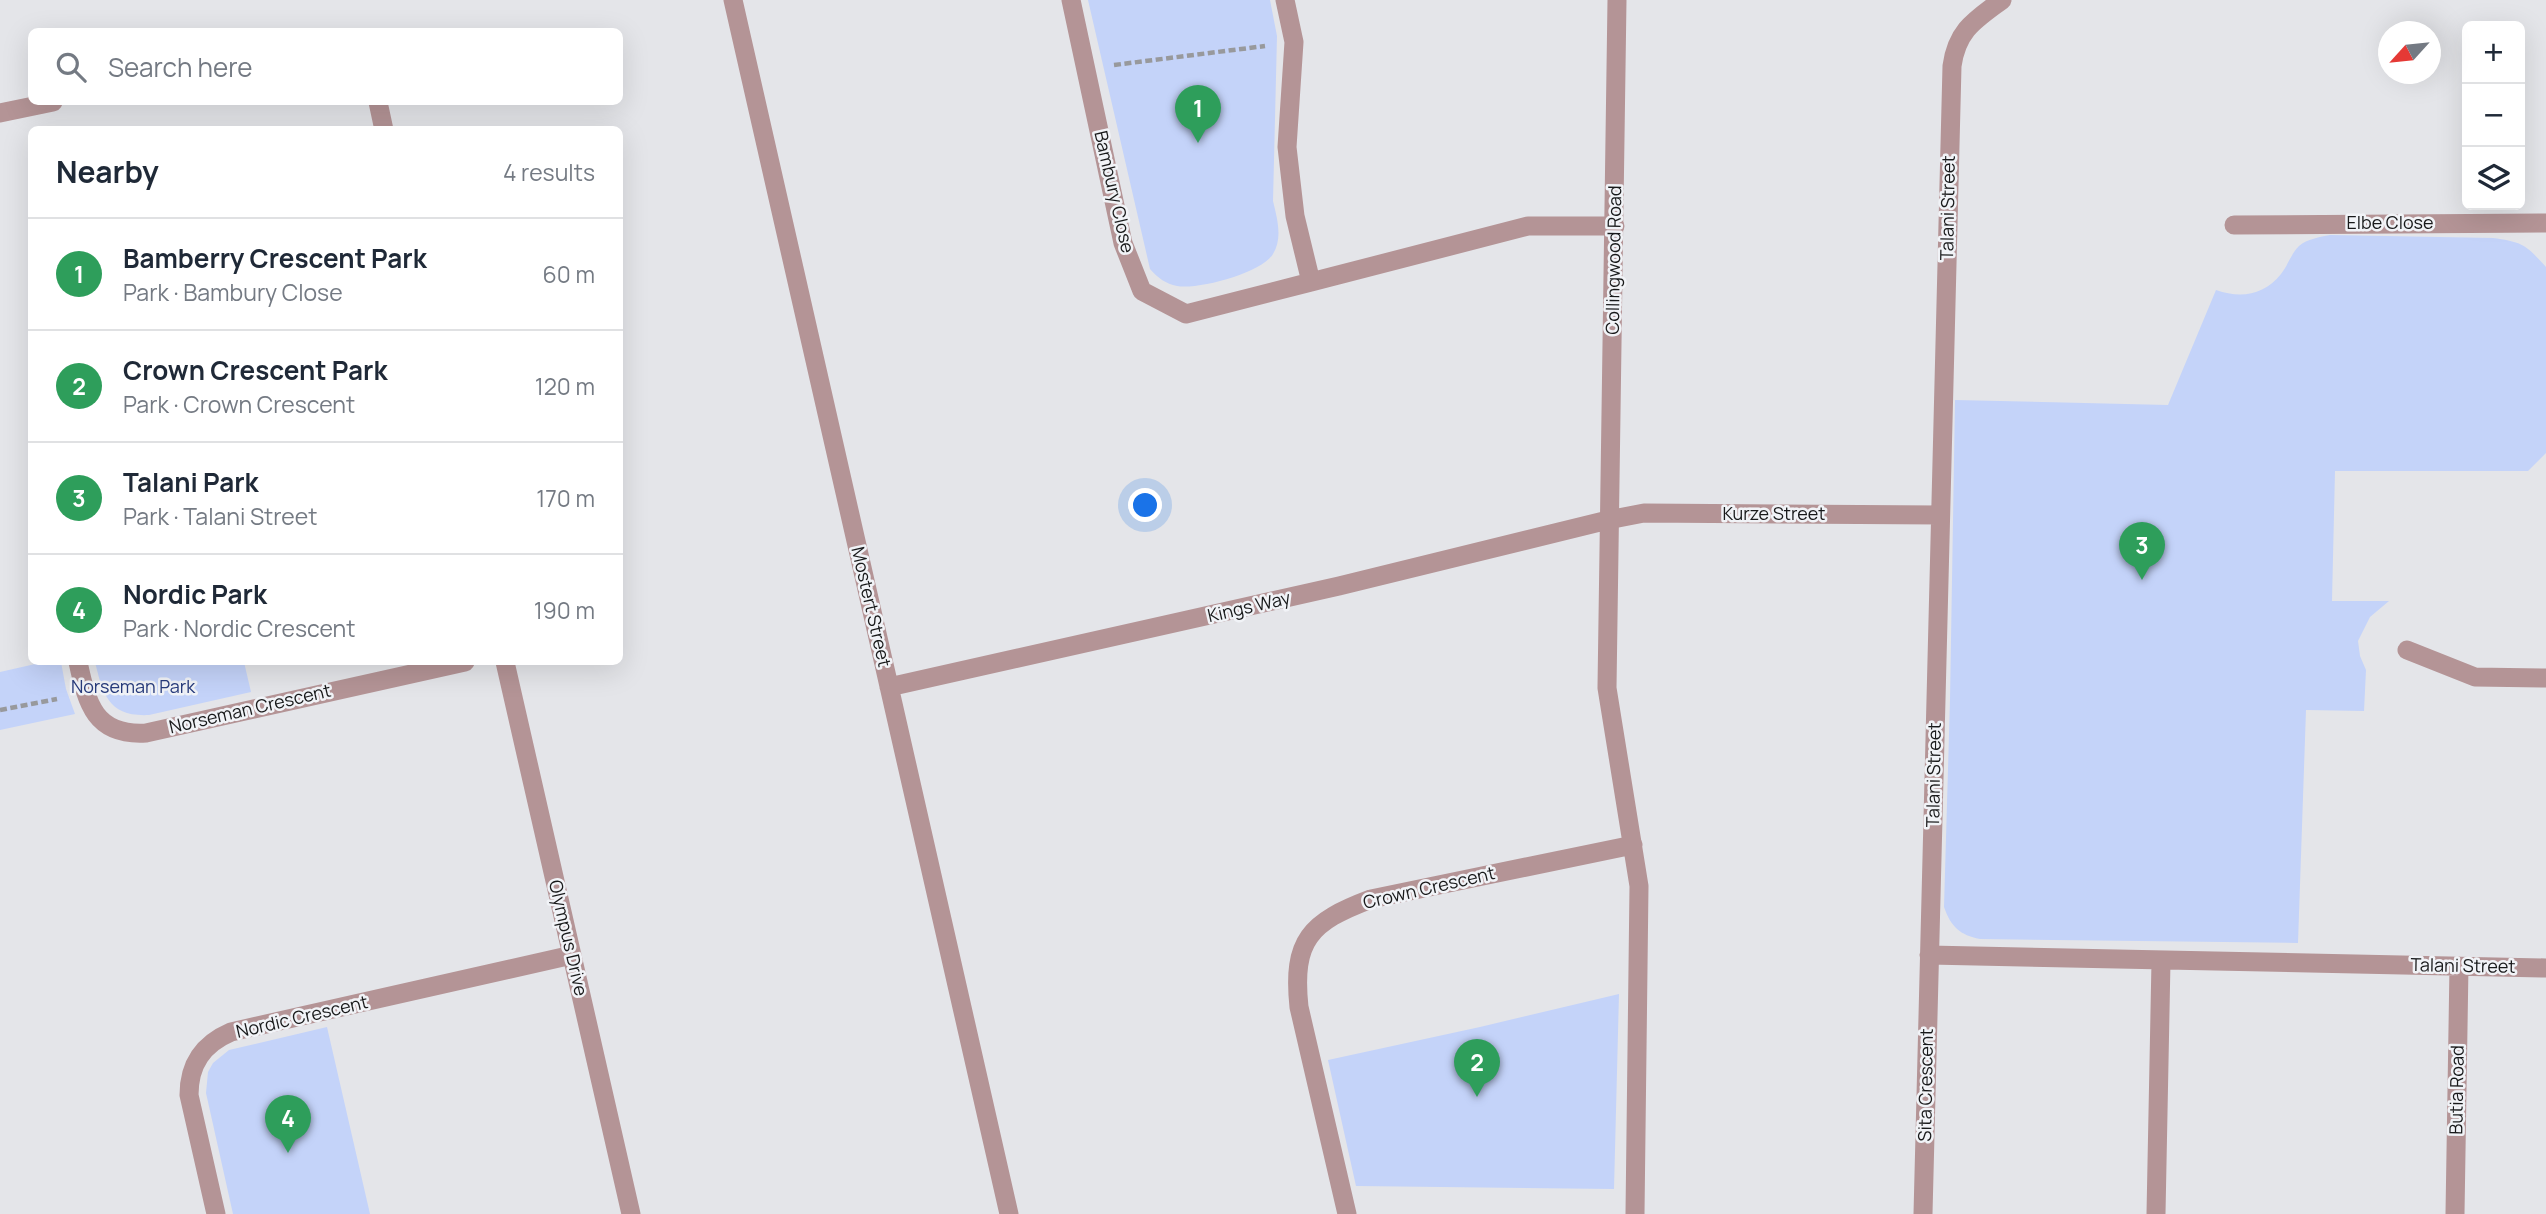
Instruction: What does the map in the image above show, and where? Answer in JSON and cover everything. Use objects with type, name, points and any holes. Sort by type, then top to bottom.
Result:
[{"type":"street","name":"Mostert Street","points":[[733,0],[1009,1214]]},
{"type":"street","name":"Bambury Close","points":[[1071,0],[1123,243],[1142,291],[1186,314],[1528,226],[1615,226]]},
{"type":"street","points":[[1285,0],[1294,42],[1287,147],[1295,216],[1311,282]]},
{"type":"street","name":"Collingwood Road","points":[[1608,520],[1618,0]]},
{"type":"street","name":"Talani Street","points":[[2002,0],[1968,26],[1957,44],[1952,66],[1929,955],[2546,968]]},
{"type":"street","points":[[0,113],[39,105]]},
{"type":"street","points":[[379,105],[383,126]]},
{"type":"street","name":"Elbe Close","points":[[2234,225],[2546,223]]},
{"type":"street","name":"Kurze Street","points":[[1608,520],[1644,513],[1940,515]]},
{"type":"street","name":"Kings Way","points":[[889,687],[1339,586],[1608,520]]},
{"type":"street","points":[[1608,520],[1607,688],[1639,887],[1635,1214]]},
{"type":"street","points":[[2407,650],[2476,677],[2546,678]]},
{"type":"street","name":"Norseman Crescent","points":[[79,665],[90,706],[107,725],[133,734],[452,665]]},
{"type":"street","name":"Olympus Drive","points":[[506,665],[631,1214]]},
{"type":"street","name":"Crown Crescent","points":[[1347,1214],[1299,1007],[1296,979],[1299,960],[1308,938],[1319,924],[1342,910],[1371,899],[1633,845]]},
{"type":"street","name":"Nordic Crescent","points":[[216,1214],[189,1095],[189,1082],[197,1058],[205,1047],[217,1038],[244,1029],[572,955]]},
{"type":"street","name":"Sita Crescent","points":[[1923,1214],[1929,955]]},
{"type":"street","points":[[2156,1214],[2161,961]]},
{"type":"street","name":"Butia Road","points":[[2455,1214],[2459,966]]},
{"type":"path","points":[[1086,68],[1294,42]]},
{"type":"path","points":[[0,710],[85,694]]},
{"type":"green space","points":[[1088,0],[1270,0],[1277,36],[1273,201],[1278,241],[1267,261],[1229,279],[1187,287],[1166,282],[1150,269]]},
{"type":"green space","points":[[2330,235],[2493,238],[2518,243],[2534,254],[2546,267],[2546,453],[2528,471],[2335,471],[2332,601],[2389,601],[2370,617],[2358,641],[2366,670],[2364,711],[2306,710],[2298,943],[1980,939],[1967,935],[1953,925],[1944,907],[1955,400],[2168,405],[2216,290],[2234,294],[2260,291],[2281,274],[2299,246]]},
{"type":"green space","points":[[31,665],[62,665],[75,714],[0,730],[0,672]]},
{"type":"green space","name":"Norseman Park","points":[[96,665],[245,665],[251,692],[149,715],[136,715],[116,708],[101,684]]},
{"type":"green space","points":[[1619,994],[1614,1189],[1356,1186],[1328,1060]]},
{"type":"green space","points":[[327,1027],[370,1214],[233,1214],[206,1093],[208,1072],[213,1063],[229,1050]]},
{"type":"place","name":"Bamberry Crescent Park","points":[[1198,143]]},
{"type":"place","name":"Talani Park","points":[[2142,580]]},
{"type":"place","name":"Crown Crescent Park","points":[[1477,1097]]},
{"type":"place","name":"Nordic Park","points":[[288,1153]]}]
